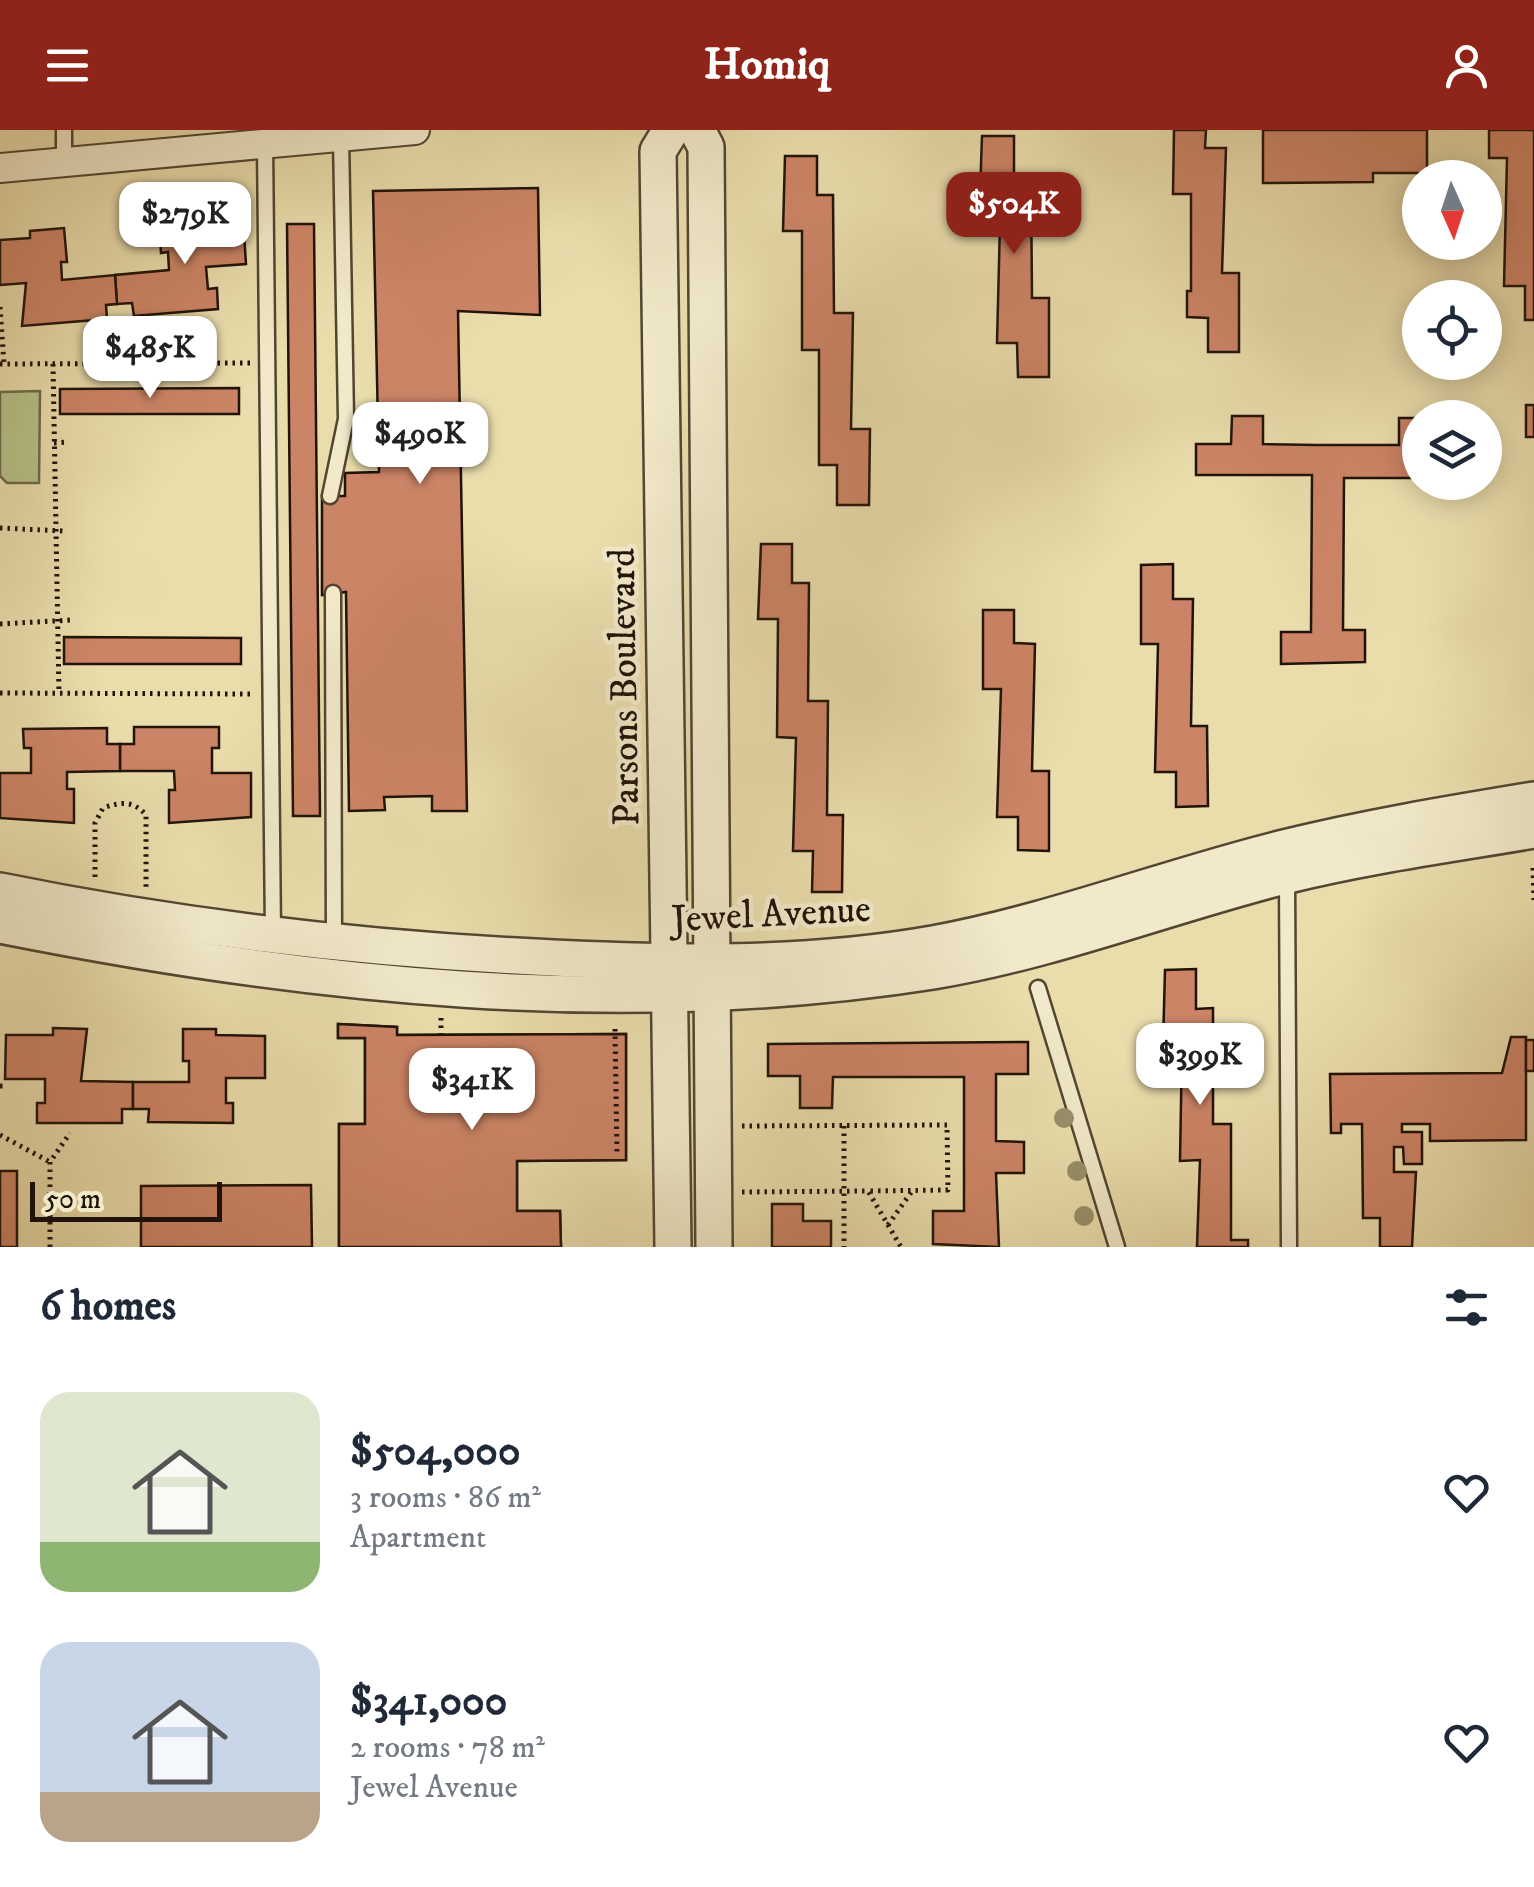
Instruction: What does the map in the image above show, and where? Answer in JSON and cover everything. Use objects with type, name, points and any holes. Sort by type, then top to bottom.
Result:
[{"type":"street","points":[[0,168],[415,130]]},
{"type":"street","name":"Parsons Boulevard","points":[[671,130],[658,151],[673,1247]]},
{"type":"street","points":[[698,130],[706,147],[714,1247]]},
{"type":"street","name":"Jewel Avenue","points":[[714,978],[1009,928],[1280,849],[1534,800]]},
{"type":"street","name":"Jewel Avenue","points":[[0,925],[145,954],[419,988],[668,978],[851,982],[1016,954],[1287,876],[1534,830]]},
{"type":"street","name":"Jewel Avenue","points":[[0,892],[150,922],[668,978]]},
{"type":"lane","points":[[64,130],[64,162]]},
{"type":"lane","points":[[330,496],[346,419],[341,137]]},
{"type":"lane","points":[[265,144],[274,935]]},
{"type":"lane","points":[[333,593],[334,942]]},
{"type":"lane","points":[[1287,876],[1289,1247]]},
{"type":"lane","points":[[1038,988],[1117,1247]]},
{"type":"path","points":[[0,307],[2,364],[268,362]]},
{"type":"path","points":[[53,364],[59,694]]},
{"type":"path","points":[[54,443],[67,442]]},
{"type":"path","points":[[0,528],[64,531]]},
{"type":"path","points":[[0,624],[57,624],[72,620]]},
{"type":"path","points":[[0,694],[271,694]]},
{"type":"path","points":[[95,877],[94,823],[102,808],[119,802],[137,805],[146,815],[146,888]]},
{"type":"path","points":[[1534,868],[1534,900]]},
{"type":"path","points":[[440,1018],[441,1035]]},
{"type":"path","points":[[615,1029],[617,1153]]},
{"type":"path","points":[[742,1126],[947,1126],[948,1190],[742,1192]]},
{"type":"path","points":[[844,1126],[844,1247]]},
{"type":"path","points":[[50,1247],[50,1162],[70,1133]]},
{"type":"path","points":[[0,1135],[50,1162]]},
{"type":"path","points":[[888,1224],[912,1190]]},
{"type":"path","points":[[868,1191],[901,1247]]},
{"type":"green space","points":[[40,391],[39,483],[7,483],[0,476],[0,392]]},
{"type":"building","points":[[1174,130],[1206,130],[1205,148],[1226,148],[1222,273],[1239,273],[1239,352],[1208,352],[1208,318],[1187,317],[1187,291],[1191,291],[1191,194],[1173,194]]},
{"type":"building","points":[[1263,130],[1427,130],[1427,160],[1402,160],[1402,173],[1373,173],[1373,182],[1263,183]]},
{"type":"building","points":[[1489,130],[1534,130],[1534,320],[1525,320],[1525,286],[1504,286],[1507,158],[1489,158]]},
{"type":"building","points":[[982,136],[1014,136],[1014,178],[1031,178],[1032,298],[1049,298],[1049,377],[1018,377],[1017,343],[997,343],[1000,223],[979,223]]},
{"type":"building","points":[[785,156],[817,156],[817,195],[833,195],[834,313],[853,313],[851,429],[870,429],[869,505],[837,505],[837,465],[819,465],[819,350],[802,350],[802,231],[783,231]]},
{"type":"building","points":[[538,188],[540,315],[458,311],[467,811],[432,811],[432,796],[384,797],[385,810],[349,811],[346,592],[322,595],[322,496],[345,496],[345,473],[379,472],[373,191]]},
{"type":"building","points":[[193,216],[194,222],[243,218],[246,264],[206,267],[208,289],[217,288],[218,309],[134,316],[132,303],[117,304],[115,275],[169,270],[168,252],[161,253],[159,219]]},
{"type":"building","points":[[287,224],[314,224],[320,816],[293,816]]},
{"type":"building","points":[[64,228],[67,262],[61,262],[62,280],[115,275],[117,304],[106,305],[107,319],[22,326],[26,283],[0,285],[0,240],[30,238],[30,231]]},
{"type":"building","points":[[239,388],[239,414],[60,414],[60,389]]},
{"type":"building","points":[[1526,405],[1534,405],[1534,437],[1526,437]]},
{"type":"building","points":[[1232,416],[1263,416],[1263,444],[1318,445],[1399,445],[1402,418],[1402,478],[1344,478],[1343,630],[1365,630],[1365,662],[1281,664],[1281,632],[1311,632],[1312,475],[1196,475],[1196,444],[1231,444]]},
{"type":"building","points":[[761,544],[792,544],[792,583],[809,583],[808,701],[828,701],[827,815],[843,815],[842,892],[812,892],[813,851],[793,851],[796,738],[777,737],[778,619],[758,619]]},
{"type":"building","points":[[1173,564],[1173,599],[1193,599],[1191,726],[1207,726],[1208,806],[1176,807],[1176,772],[1155,772],[1158,644],[1141,644],[1141,565]]},
{"type":"building","points":[[983,610],[1014,610],[1014,643],[1035,644],[1032,771],[1049,771],[1049,851],[1018,850],[1018,817],[997,817],[1001,689],[983,689]]},
{"type":"building","points":[[64,637],[241,638],[241,664],[64,664]]},
{"type":"building","points":[[134,727],[219,727],[219,748],[212,748],[212,773],[251,773],[251,817],[169,823],[169,790],[175,790],[174,771],[120,771],[120,744],[134,744]]},
{"type":"building","points":[[107,728],[107,744],[120,744],[120,771],[67,772],[67,789],[74,789],[74,823],[0,818],[0,773],[31,773],[31,748],[24,748],[23,729]]},
{"type":"building","points":[[1196,969],[1196,1009],[1213,1008],[1213,1124],[1231,1124],[1231,1240],[1248,1240],[1248,1247],[1197,1247],[1200,1160],[1180,1161],[1182,1044],[1163,1044],[1165,970]]},
{"type":"building","points":[[338,1024],[397,1027],[397,1035],[626,1034],[626,1160],[517,1161],[517,1211],[560,1211],[561,1247],[339,1247],[339,1124],[365,1124],[365,1038],[338,1038]],"holes":[[[373,1156],[478,1156],[478,1210],[373,1211]]]},
{"type":"building","points":[[338,1024],[397,1027],[397,1035],[626,1034],[626,1160],[517,1161],[517,1211],[560,1211],[561,1247],[339,1247],[339,1124],[365,1124],[365,1038],[338,1038]]},
{"type":"building","points":[[53,1028],[87,1029],[81,1081],[133,1082],[133,1109],[122,1109],[122,1123],[37,1123],[37,1103],[45,1103],[45,1079],[5,1079],[6,1035],[53,1035]]},
{"type":"building","points":[[183,1029],[216,1029],[216,1035],[265,1036],[265,1078],[226,1078],[226,1103],[233,1103],[233,1123],[148,1122],[149,1109],[133,1109],[133,1082],[189,1082],[189,1061],[183,1061]]},
{"type":"building","points":[[1511,1037],[1526,1037],[1526,1140],[1430,1141],[1430,1124],[1402,1124],[1402,1132],[1422,1132],[1422,1164],[1404,1164],[1403,1147],[1394,1147],[1394,1172],[1416,1172],[1412,1247],[1380,1247],[1380,1218],[1363,1218],[1362,1124],[1341,1124],[1341,1133],[1331,1133],[1330,1074],[1502,1073]]},
{"type":"building","points":[[1526,1040],[1534,1040],[1534,1071],[1526,1071]]},
{"type":"building","points":[[1028,1042],[1028,1074],[996,1074],[996,1141],[1024,1142],[1024,1173],[996,1173],[999,1247],[933,1244],[933,1211],[964,1211],[964,1077],[833,1077],[832,1108],[800,1108],[800,1076],[768,1076],[768,1044]]},
{"type":"building","points":[[0,1171],[17,1171],[17,1247],[0,1247]]},
{"type":"building","points":[[311,1185],[312,1247],[141,1247],[141,1186]]},
{"type":"building","points":[[772,1204],[803,1204],[803,1221],[831,1221],[831,1247],[772,1247]]}]
